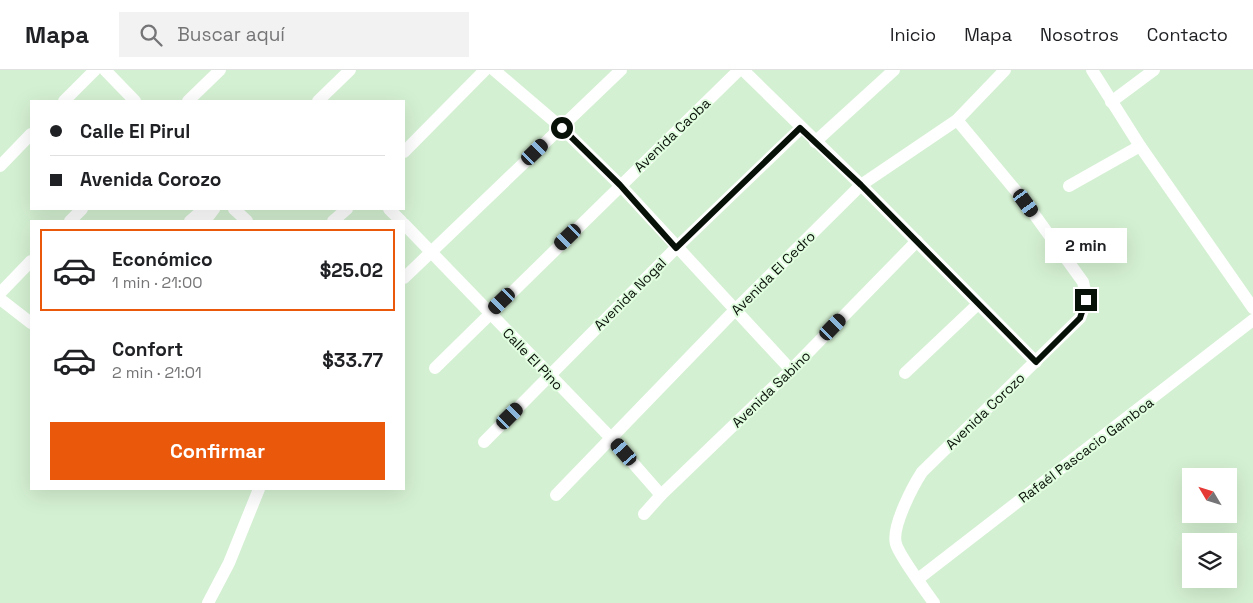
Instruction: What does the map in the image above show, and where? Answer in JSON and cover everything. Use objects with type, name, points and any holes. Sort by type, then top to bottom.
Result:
[{"type":"street","points":[[65,100],[95,70]]},
{"type":"street","points":[[105,70],[134,100]]},
{"type":"street","points":[[189,100],[220,70]]},
{"type":"street","points":[[319,100],[350,70]]},
{"type":"street","points":[[405,151],[485,70]]},
{"type":"street","points":[[494,70],[562,128],[620,185],[676,248],[791,370]]},
{"type":"street","points":[[405,277],[621,70]]},
{"type":"street","name":"Avenida Caoba","points":[[435,368],[739,70]]},
{"type":"street","points":[[743,70],[800,128],[861,185],[1036,362]]},
{"type":"street","points":[[815,142],[894,70]]},
{"type":"street","name":"Avenida El Cedro","points":[[556,494],[735,310],[861,185],[957,120],[1006,70]]},
{"type":"street","points":[[1092,70],[1140,146],[1253,308]]},
{"type":"street","points":[[1111,102],[1154,70]]},
{"type":"street","name":"Avenida Corozo","points":[[918,579],[896,544],[896,530],[912,486],[922,472],[1080,318],[1086,300],[1083,282],[1026,203],[957,120]]},
{"type":"street","name":"Avenida Nogal","points":[[484,442],[676,248],[800,128]]},
{"type":"street","points":[[0,166],[30,135]]},
{"type":"street","points":[[1069,186],[1140,146]]},
{"type":"street","points":[[71,220],[81,210]]},
{"type":"street","points":[[191,220],[203,210]]},
{"type":"street","points":[[235,210],[246,220]]},
{"type":"street","points":[[334,220],[346,210]]},
{"type":"street","points":[[390,210],[400,220]]},
{"type":"street","name":"Calle El Pino","points":[[405,225],[611,438],[661,495]]},
{"type":"street","name":"Avenida Sabino","points":[[644,514],[661,495],[791,370],[917,241]]},
{"type":"street","points":[[0,293],[30,262]]},
{"type":"street","points":[[0,299],[30,322]]},
{"type":"street","points":[[905,373],[978,304]]},
{"type":"street","name":"Rafaél Pascacio Gamboa","points":[[918,579],[1253,320]]},
{"type":"street","points":[[208,603],[229,564],[259,490]]},
{"type":"street","points":[[918,579],[934,603]]},
{"type":"route","points":[[562,128],[620,185],[676,248],[800,128],[861,185],[1036,362],[1080,318],[1086,300]]}]
